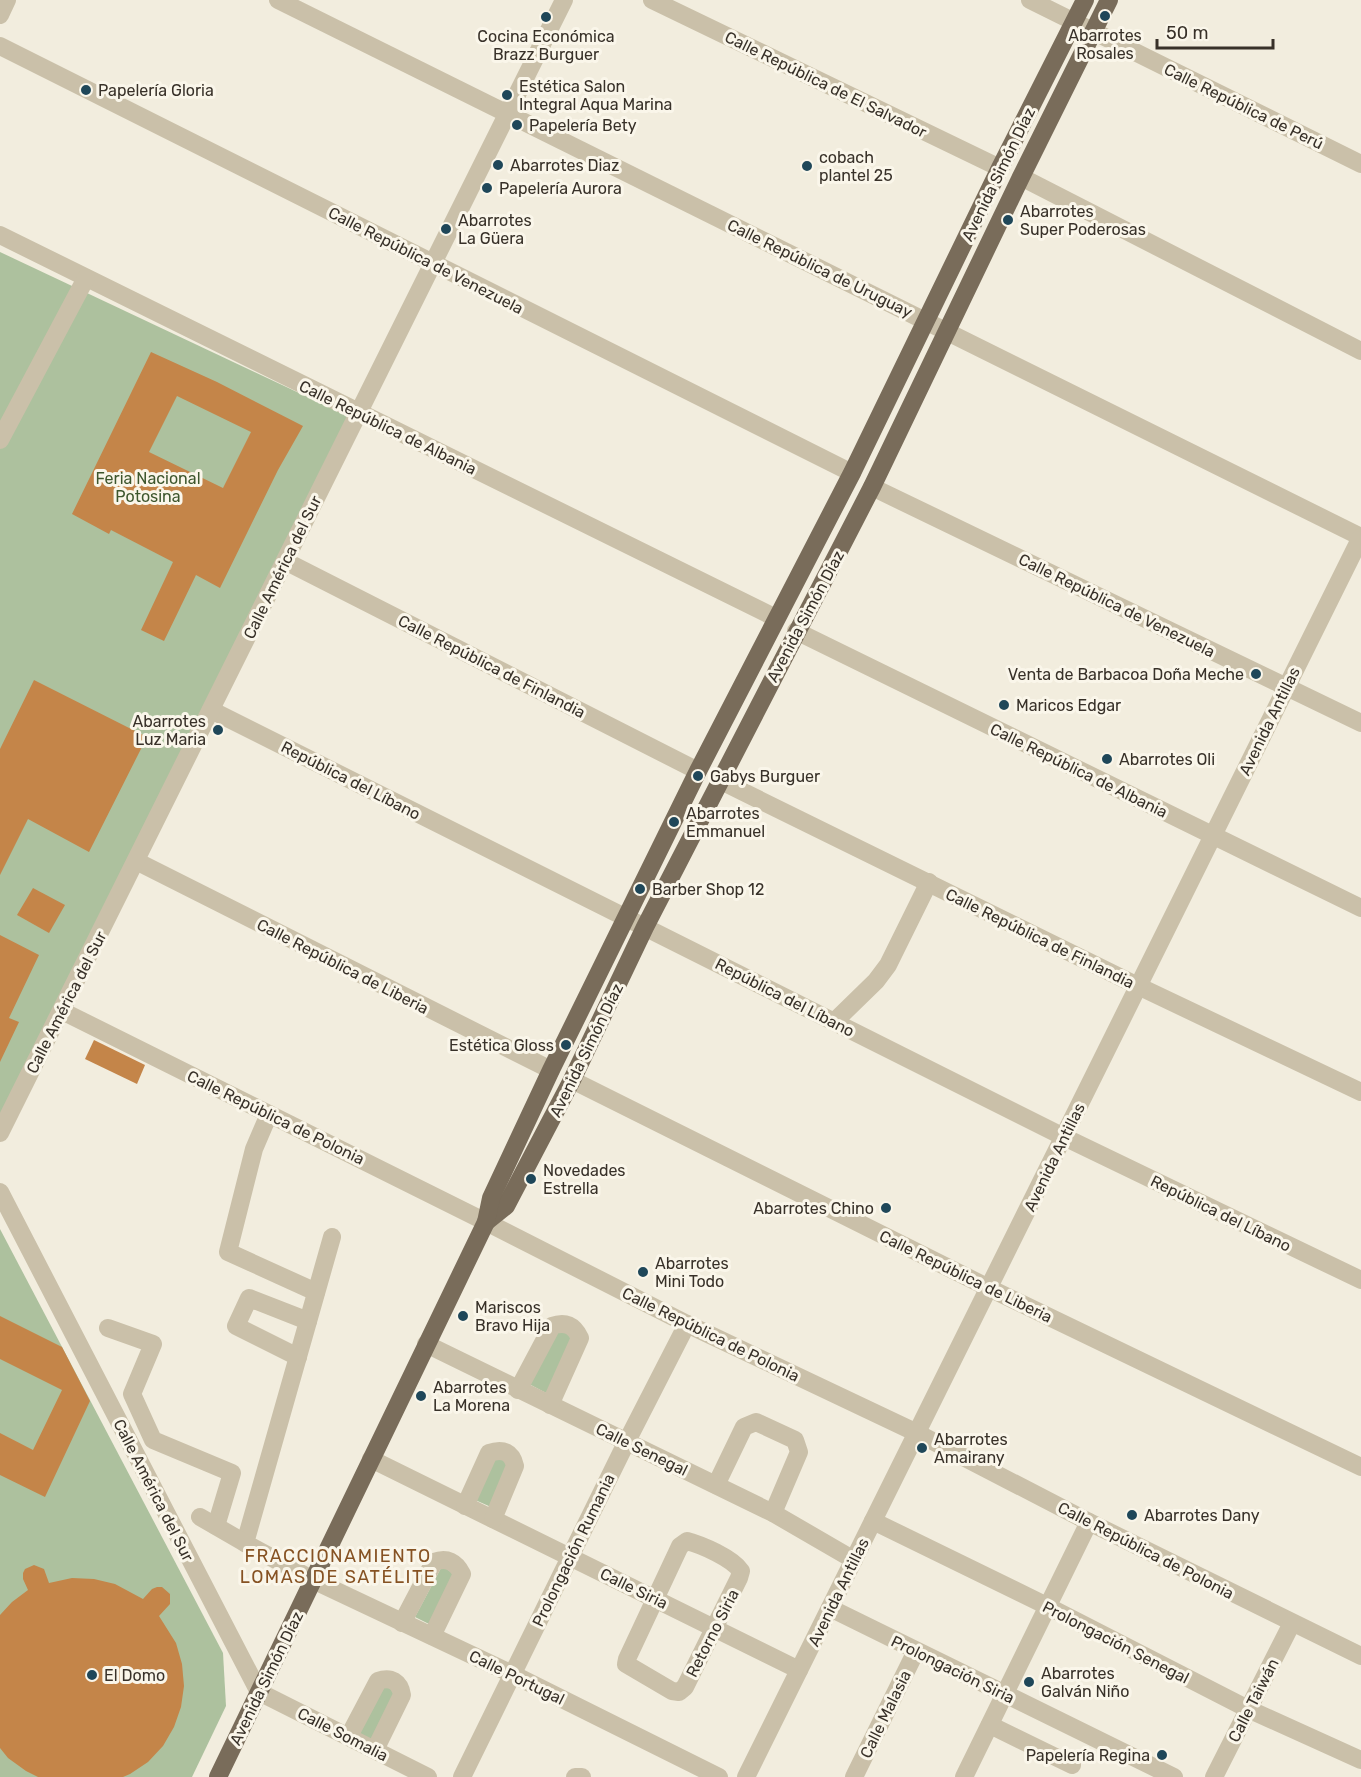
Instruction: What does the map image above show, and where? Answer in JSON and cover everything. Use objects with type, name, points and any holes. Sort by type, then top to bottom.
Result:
[{"type":"main road","name":"Avenida Simón Díaz","points":[[218,1777],[486,1222],[491,1198],[551,1070],[698,771],[852,473],[1000,168],[1085,0]]},
{"type":"main road","name":"Avenida Simón Díaz","points":[[486,1222],[506,1206],[572,1080],[645,927],[872,487],[1109,0]]},
{"type":"street","points":[[0,15],[8,0]]},
{"type":"street","name":"Calle República de Uruguay","points":[[278,0],[1361,537]]},
{"type":"street","name":"Calle América del Sur","points":[[0,1133],[564,0]]},
{"type":"street","name":"Calle República de El Salvador","points":[[652,0],[1000,168]]},
{"type":"street","name":"Calle República de Perú","points":[[1030,0],[1361,164]]},
{"type":"street","name":"Calle República de Venezuela","points":[[0,46],[852,473]]},
{"type":"street","points":[[1021,177],[1361,351]]},
{"type":"street","name":"Calle República de Albania","points":[[0,235],[776,618]]},
{"type":"street","points":[[0,440],[86,278]]},
{"type":"street","name":"Calle República de Venezuela","points":[[872,487],[1361,723]]},
{"type":"street","name":"Avenida Antillas","points":[[746,1777],[1361,537]]},
{"type":"street","name":"Calle República de Finlandia","points":[[285,561],[698,771]]},
{"type":"street","name":"Calle República de Albania","points":[[796,631],[1361,908]]},
{"type":"street","name":"República del Líbano","points":[[211,710],[1064,1137],[1361,1280]]},
{"type":"street","name":"Calle República de Finlandia","points":[[721,781],[1138,986],[1361,1092]]},
{"type":"street","name":"Calle República de Liberia","points":[[136,861],[551,1070]]},
{"type":"street","points":[[834,1022],[876,981],[888,965],[928,882]]},
{"type":"street","name":"Calle República de Polonia","points":[[62,1011],[687,1324],[917,1433],[1089,1522],[1361,1656]]},
{"type":"street","name":"Calle República de Liberia","points":[[572,1080],[989,1288],[1361,1467]]},
{"type":"street","points":[[269,1113],[254,1149],[228,1252],[316,1292]]},
{"type":"street","name":"Calle América del Sur","points":[[0,1192],[259,1692]]},
{"type":"street","points":[[245,1543],[332,1237]]},
{"type":"street","points":[[298,1357],[236,1326],[249,1298],[308,1321]]},
{"type":"street","points":[[518,1390],[552,1326],[560,1323],[569,1325],[577,1331],[579,1338],[550,1405]]},
{"type":"street","name":"Prolongación Rumania","points":[[462,1777],[687,1324]]},
{"type":"street","name":"Calle Portugal","points":[[108,1328],[153,1344],[132,1394],[153,1440],[232,1473],[208,1522],[313,1580],[512,1674],[719,1777]]},
{"type":"street","name":"Calle Senegal","points":[[426,1344],[773,1513],[854,1560]]},
{"type":"street","points":[[716,1485],[744,1427],[749,1423],[756,1422],[795,1440],[799,1452],[773,1513]]},
{"type":"street","points":[[465,1506],[489,1453],[498,1450],[506,1451],[514,1458],[515,1466],[493,1519]]},
{"type":"street","name":"Calle Siria","points":[[371,1459],[799,1670]]},
{"type":"street","name":"Prolongación Senegal","points":[[873,1521],[1047,1606],[1248,1709],[1361,1760]]},
{"type":"street","points":[[964,1777],[1089,1522]]},
{"type":"street","name":"Retorno Siria","points":[[687,1541],[696,1543],[736,1564],[741,1571],[715,1627],[685,1687],[679,1692],[672,1691],[626,1664],[680,1546],[687,1541]]},
{"type":"street","points":[[402,1623],[434,1562],[442,1558],[450,1561],[458,1566],[462,1574],[432,1636]]},
{"type":"street","name":"Prolongación Siria","points":[[830,1608],[1174,1777]]},
{"type":"street","name":"Calle Taiwán","points":[[1214,1777],[1292,1623]]},
{"type":"street","name":"Calle Malasia","points":[[854,1777],[916,1650]]},
{"type":"street","points":[[350,1736],[378,1681],[393,1680],[401,1687],[402,1695],[375,1750]]},
{"type":"street","name":"Calle Somalia","points":[[259,1692],[428,1777]]},
{"type":"street","points":[[990,1725],[1072,1765]]},
{"type":"street","points":[[575,1777],[582,1777]]},
{"type":"green space","name":"Feria Nacional Potosina","points":[[0,252],[350,417],[0,1121]]},
{"type":"green space","points":[[0,1229],[223,1653],[226,1706],[192,1777],[0,1777]]},
{"type":"green space","points":[[555,1328],[575,1336],[548,1394],[529,1384]]},
{"type":"green space","points":[[496,1450],[514,1460],[491,1507],[473,1499]]},
{"type":"green space","points":[[442,1566],[460,1578],[435,1627],[415,1617]]},
{"type":"green space","points":[[385,1680],[406,1692],[372,1743],[356,1734]]},
{"type":"building","points":[[151,352],[217,382],[303,426],[278,470],[220,588],[196,575],[164,641],[141,630],[173,562],[111,530],[109,534],[72,514]],"holes":[[[177,396],[251,432],[223,488],[149,452]]]},
{"type":"building","points":[[34,680],[147,737],[89,852],[28,819],[0,875],[0,749]]},
{"type":"building","points":[[33,888],[65,905],[49,933],[17,915]]},
{"type":"building","points":[[0,935],[39,955],[9,1018],[19,1022],[0,1062]]},
{"type":"building","points":[[94,1040],[145,1065],[137,1084],[85,1059]]},
{"type":"building","points":[[0,1316],[62,1347],[90,1401],[45,1497],[0,1475],[0,1433],[33,1450],[62,1390],[0,1359]]},
{"type":"building","name":"El Domo","points":[[34,1565],[44,1569],[49,1583],[72,1578],[94,1579],[115,1584],[143,1599],[157,1587],[162,1587],[170,1594],[170,1604],[159,1616],[176,1643],[182,1664],[184,1686],[181,1707],[174,1727],[163,1746],[148,1762],[130,1774],[123,1777],[38,1777],[8,1758],[0,1748],[0,1615],[28,1590],[23,1573],[25,1569]]},
{"type":"place","name":"Abarrotes Rosales","points":[[1105,16]]},
{"type":"place","name":"Cocina Económica Brazz Burguer","points":[[546,17]]},
{"type":"place","name":"Papelería Gloria","points":[[86,90]]},
{"type":"place","name":"Estética Salon Integral Aqua Marina","points":[[507,95]]},
{"type":"place","name":"Papelería Bety","points":[[517,125]]},
{"type":"place","name":"Abarrotes Diaz","points":[[498,165]]},
{"type":"place","name":"cobach plantel 25","points":[[807,166]]},
{"type":"place","name":"Papelería Aurora","points":[[487,188]]},
{"type":"place","name":"Abarrotes Super Poderosas","points":[[1008,220]]},
{"type":"place","name":"Abarrotes La Güera","points":[[446,229]]},
{"type":"place","name":"Venta de Barbacoa Doña Meche","points":[[1256,674]]},
{"type":"place","name":"Maricos Edgar","points":[[1004,705]]},
{"type":"place","name":"Abarrotes Luz Maria","points":[[218,730]]},
{"type":"place","name":"Abarrotes Oli","points":[[1107,759]]},
{"type":"place","name":"Gabys Burguer","points":[[698,776]]},
{"type":"place","name":"Abarrotes Emmanuel","points":[[674,822]]},
{"type":"place","name":"Barber Shop 12","points":[[640,889]]},
{"type":"place","name":"Estética Gloss","points":[[566,1045]]},
{"type":"place","name":"Novedades Estrella","points":[[531,1179]]},
{"type":"place","name":"Abarrotes Chino","points":[[886,1208]]},
{"type":"place","name":"Abarrotes Mini Todo","points":[[643,1272]]},
{"type":"place","name":"Mariscos Bravo Hija","points":[[463,1316]]},
{"type":"place","name":"Abarrotes La Morena","points":[[421,1396]]},
{"type":"place","name":"Abarrotes Amairany","points":[[922,1448]]},
{"type":"place","name":"Abarrotes Dany","points":[[1132,1515]]},
{"type":"place","name":"El Domo","points":[[92,1675]]},
{"type":"place","name":"Abarrotes Galván Niño","points":[[1029,1682]]},
{"type":"place","name":"Papelería Regina","points":[[1162,1755]]},
{"type":"district","name":"FRACCIONAMIENTO LOMAS DE SATÉLITE","points":[[338,1566]]}]
